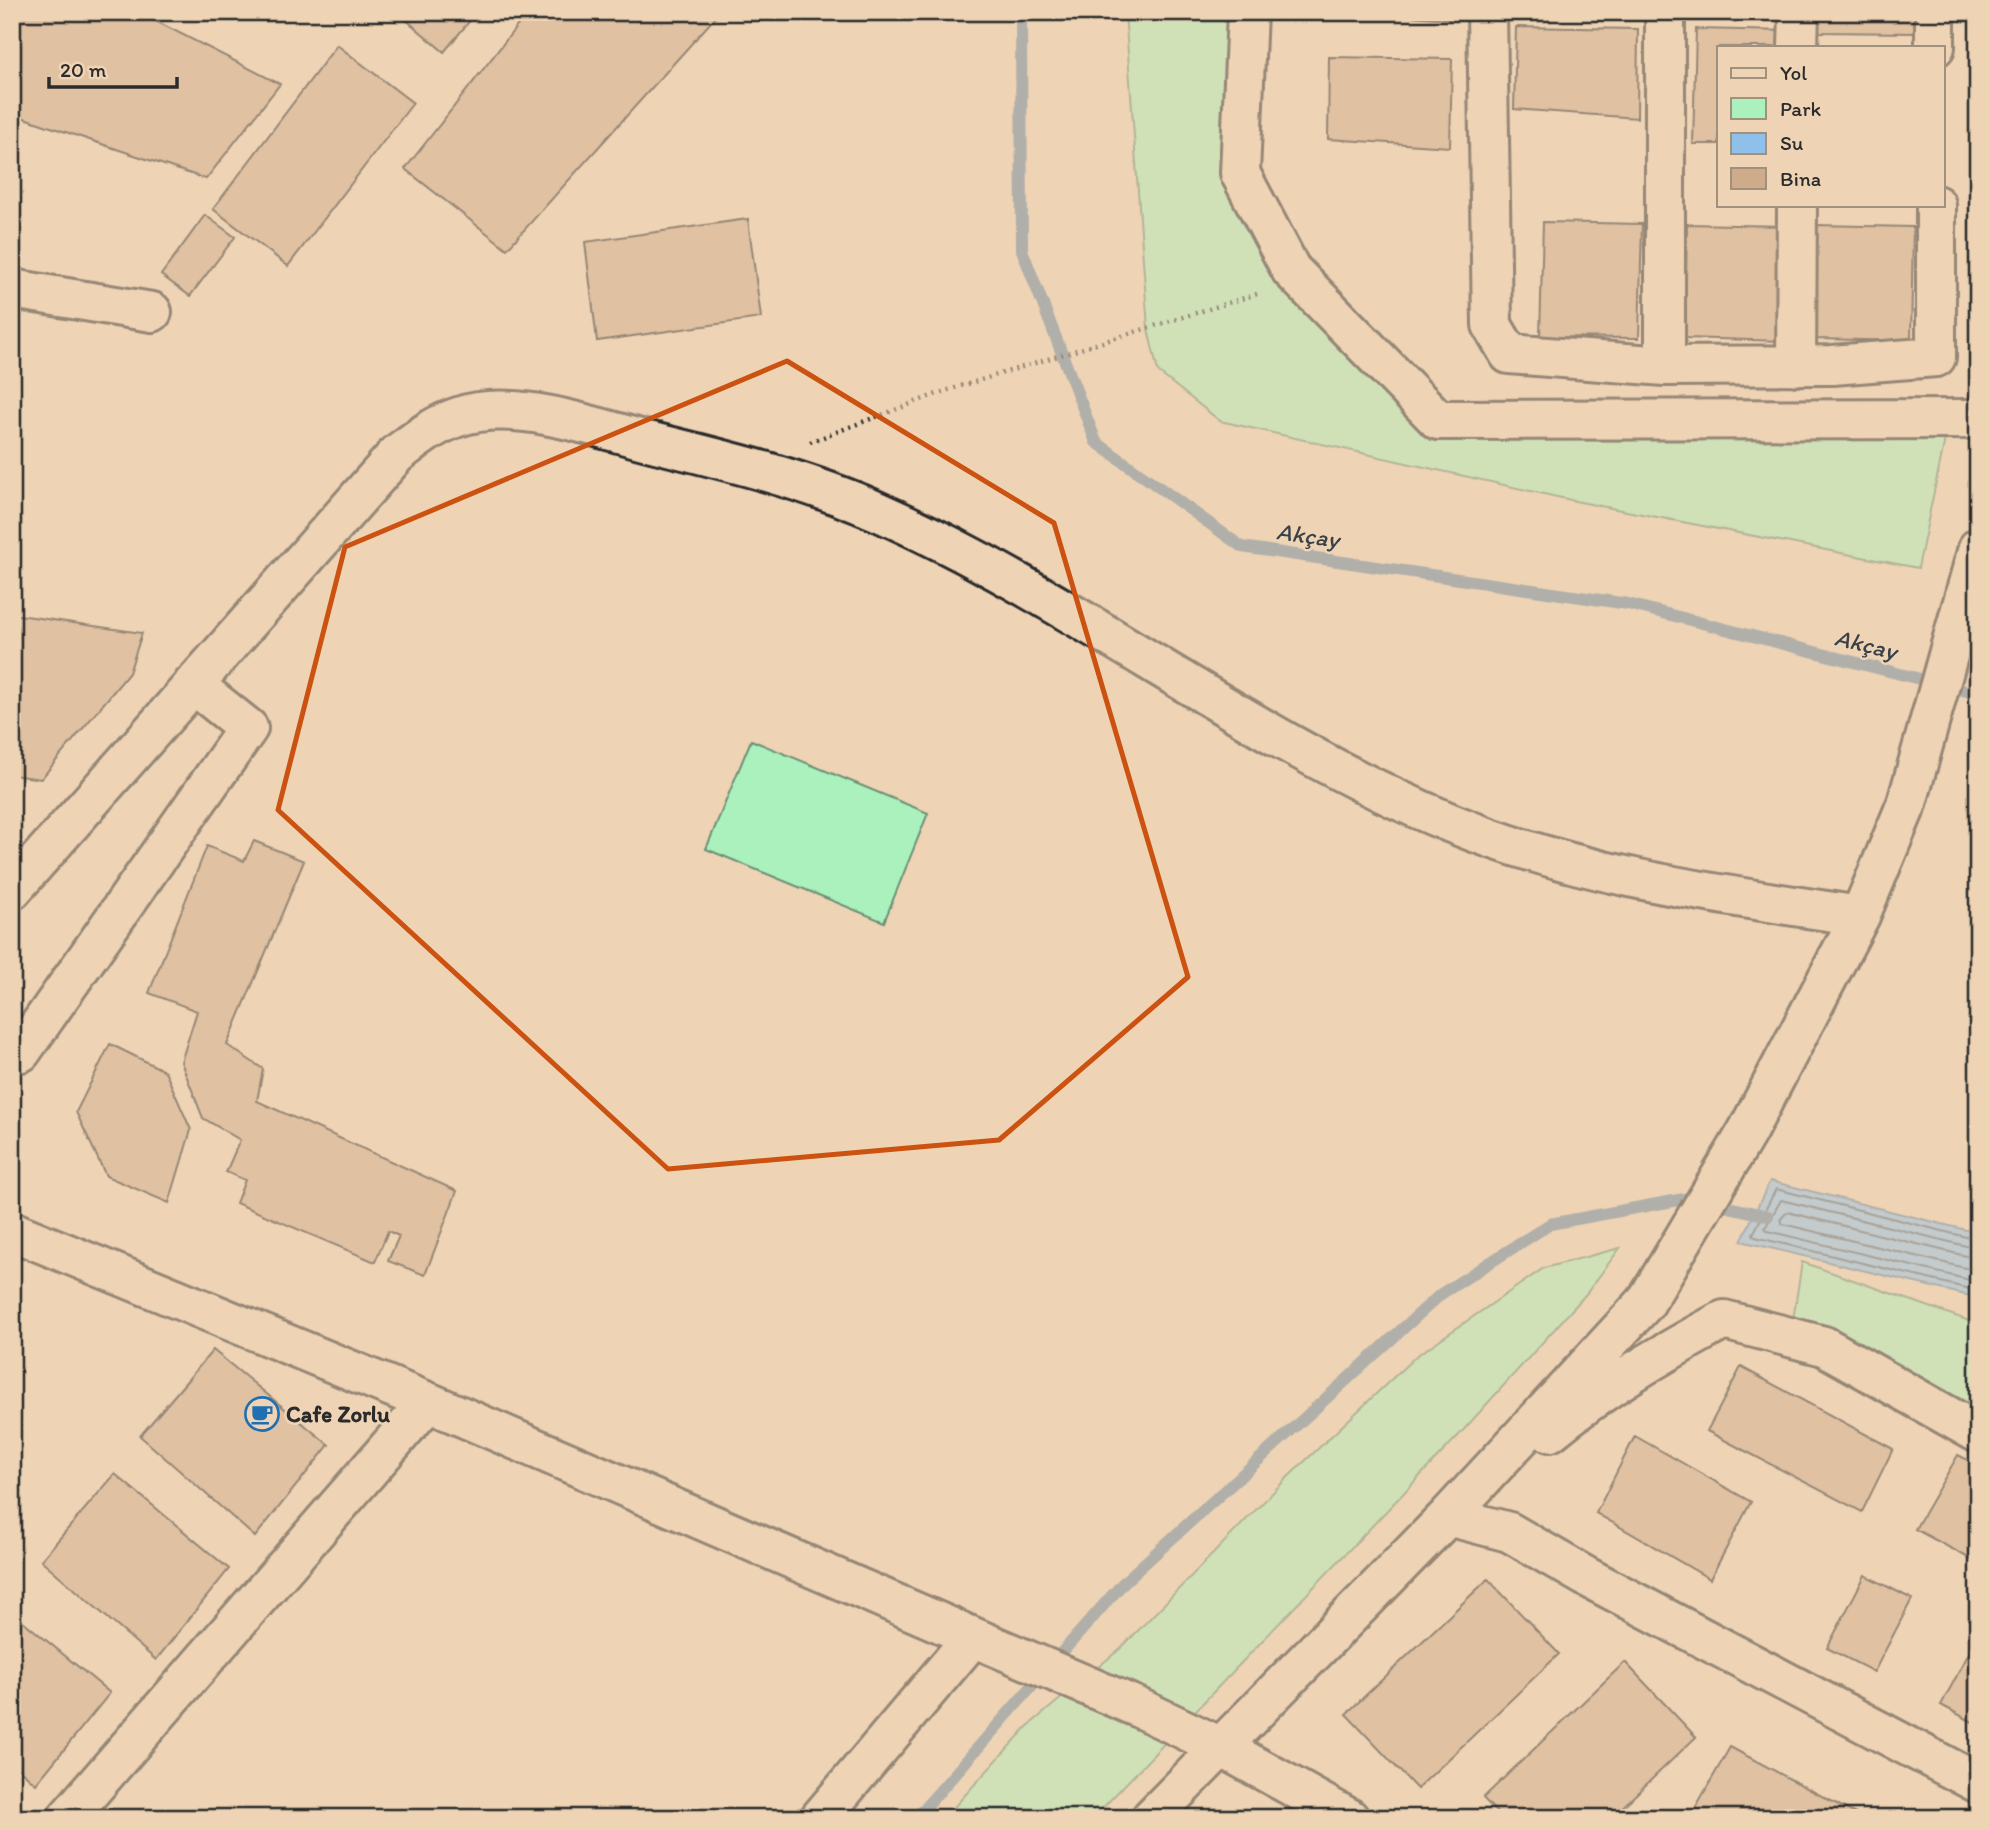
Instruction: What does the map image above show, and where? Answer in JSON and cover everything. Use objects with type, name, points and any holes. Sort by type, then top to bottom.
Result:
[{"type":"street","points":[[1247,12],[1240,173],[1291,270],[1438,420],[1978,419]]},
{"type":"street","points":[[1487,12],[1492,325],[1508,354],[1665,366],[1796,366],[1936,357],[1936,206]]},
{"type":"street","points":[[1665,12],[1665,366]]},
{"type":"street","points":[[1798,46],[1799,12]]},
{"type":"street","points":[[1935,12],[1935,46]]},
{"type":"street","points":[[1796,366],[1797,206]]},
{"type":"street","points":[[12,289],[152,312]]},
{"type":"street","points":[[12,890],[397,454],[432,428],[461,415],[502,409],[548,416],[743,465],[833,493],[880,512],[968,555],[1317,760],[1377,791],[1530,853],[1607,874],[1682,889],[1860,916]]},
{"type":"street","points":[[1151,1818],[1448,1516],[1646,1302],[1747,1132],[1860,916],[1907,803],[1974,562]]},
{"type":"street","points":[[21,1052],[248,729],[194,684]]},
{"type":"street","points":[[12,1231],[428,1402],[1137,1707],[1220,1747],[1349,1818]]},
{"type":"street","points":[[1448,1516],[1574,1412],[1670,1349],[1724,1320],[1824,1346],[1978,1433]]},
{"type":"street","points":[[67,1818],[428,1402]]},
{"type":"street","points":[[1448,1516],[1509,1532],[1585,1576],[1978,1783]]},
{"type":"street","points":[[820,1818],[973,1637]]},
{"type":"path","points":[[808,442],[942,392],[1115,340],[1300,279]]},
{"type":"highlighted area","points":[[787,361],[1054,523],[1188,977],[999,1140],[668,1169],[278,810],[345,547]]},
{"type":"green space","points":[[1125,12],[1245,12],[1241,173],[1438,420],[1949,420],[1918,568],[1575,501],[1220,421],[1158,372],[1148,329]]},
{"type":"green space","points":[[751,740],[928,813],[884,922],[706,849]]},
{"type":"green space","points":[[1620,1248],[1586,1294],[1459,1435],[1093,1818],[944,1818],[1027,1727],[1122,1647],[1286,1479],[1416,1356],[1544,1268]]},
{"type":"green space","points":[[1802,1262],[1978,1324],[1978,1433],[1793,1320]]},
{"type":"water","points":[[1770,1181],[1978,1233],[1978,1298],[1741,1241]]},
{"type":"building","points":[[12,12],[138,12],[280,84],[206,179],[12,114]]},
{"type":"building","points":[[397,12],[477,12],[444,52]]},
{"type":"building","points":[[528,12],[720,12],[507,249],[405,169]]},
{"type":"building","points":[[1353,12],[1450,12],[1450,19]]},
{"type":"building","points":[[1817,12],[1915,12],[1915,33],[1816,32]]},
{"type":"building","points":[[1516,27],[1638,29],[1637,118],[1514,109]]},
{"type":"building","points":[[1696,29],[1794,31],[1794,46],[1717,46],[1717,144],[1693,144]]},
{"type":"building","points":[[337,45],[413,103],[288,266],[213,209]]},
{"type":"building","points":[[1329,57],[1452,59],[1450,147],[1328,139]]},
{"type":"building","points":[[205,215],[235,237],[190,296],[161,275]]},
{"type":"building","points":[[748,219],[761,318],[597,341],[585,242]]},
{"type":"building","points":[[1543,222],[1642,224],[1639,338],[1540,337]]},
{"type":"building","points":[[1687,224],[1785,226],[1783,341],[1685,338]]},
{"type":"building","points":[[1815,225],[1913,227],[1911,341],[1813,339]]},
{"type":"building","points":[[12,614],[142,633],[129,673],[41,779],[12,775]]},
{"type":"building","points":[[254,841],[304,861],[227,1045],[263,1069],[257,1101],[457,1191],[425,1275],[388,1261],[399,1236],[388,1231],[375,1262],[236,1203],[245,1180],[226,1172],[240,1140],[203,1118],[181,1062],[197,1011],[149,993],[207,846],[244,861]]},
{"type":"building","points":[[110,1044],[165,1071],[191,1130],[169,1203],[106,1176],[76,1112]]},
{"type":"building","points":[[213,1350],[329,1445],[255,1537],[140,1436]]},
{"type":"building","points":[[1741,1367],[1893,1449],[1862,1512],[1707,1431]]},
{"type":"building","points":[[1635,1436],[1751,1502],[1710,1579],[1596,1513]]},
{"type":"building","points":[[1958,1455],[1978,1465],[1978,1563],[1915,1529]]},
{"type":"building","points":[[115,1474],[229,1569],[156,1660],[41,1560]]},
{"type":"building","points":[[1865,1575],[1912,1599],[1874,1672],[1827,1648]]},
{"type":"building","points":[[1488,1579],[1559,1654],[1417,1789],[1346,1714]]},
{"type":"building","points":[[12,1612],[110,1693],[36,1784],[12,1763]]},
{"type":"building","points":[[1976,1640],[1978,1641],[1978,1725],[1941,1705]]},
{"type":"building","points":[[1625,1662],[1696,1737],[1611,1818],[1502,1818],[1483,1798]]},
{"type":"building","points":[[1730,1747],[1863,1818],[1709,1818],[1694,1810]]},
{"type":"waterway","name":"Akçay","points":[[1021,12],[1022,250],[1096,442],[1242,547],[1628,604],[1978,694]]},
{"type":"waterway","points":[[916,1818],[1124,1582],[1441,1294],[1550,1224],[1689,1198],[1768,1216]]},
{"type":"place","name":"Cafe Zorlu","points":[[262,1414]]}]
